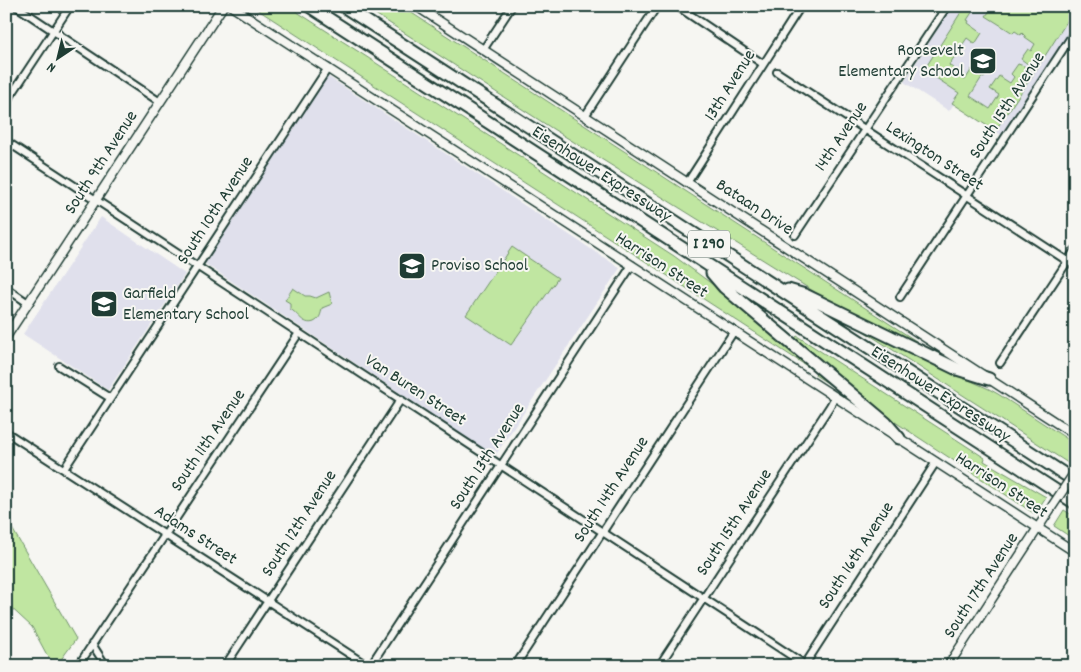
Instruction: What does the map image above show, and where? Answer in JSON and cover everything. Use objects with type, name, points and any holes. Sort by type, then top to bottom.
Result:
[{"type":"highway","name":"Eisenhower Expressway","points":[[309,6],[1075,503]]},
{"type":"highway","name":"Eisenhower Expressway","points":[[343,6],[1075,481]]},
{"type":"highway","points":[[700,260],[724,286],[886,423],[899,438]]},
{"type":"highway","points":[[776,287],[805,295],[957,369],[989,379]]},
{"type":"street","points":[[16,6],[160,102]]},
{"type":"street","points":[[6,104],[70,6]]},
{"type":"street","name":"South 9th Avenue","points":[[6,337],[223,6]]},
{"type":"street","name":"Harrison Street","points":[[231,6],[1075,552]]},
{"type":"street","name":"Bataan Drive","points":[[416,6],[1075,434]]},
{"type":"street","points":[[484,50],[512,6]]},
{"type":"street","points":[[585,116],[657,6]]},
{"type":"street","points":[[677,6],[764,64]]},
{"type":"street","name":"13th Avenue","points":[[688,183],[801,6]]},
{"type":"street","name":"14th Avenue","points":[[795,235],[947,6]]},
{"type":"street","name":"South 15th Avenue","points":[[900,297],[1075,31]]},
{"type":"street","name":"South 10th Avenue","points":[[64,469],[328,68]]},
{"type":"street","name":"Lexington Street","points":[[777,72],[1075,266]]},
{"type":"street","name":"Van Buren Street","points":[[6,141],[805,665]]},
{"type":"street","points":[[1000,363],[1075,250]]},
{"type":"street","name":"South 13th Avenue","points":[[369,666],[632,265]]},
{"type":"street","points":[[6,288],[28,303]]},
{"type":"street","name":"South 14th Avenue","points":[[514,666],[734,331]]},
{"type":"street","name":"South 11th Avenue","points":[[78,666],[299,333]]},
{"type":"street","points":[[59,366],[110,398]]},
{"type":"street","name":"South 15th Avenue","points":[[659,666],[835,396]]},
{"type":"street","name":"South 12th Avenue","points":[[225,666],[401,399]]},
{"type":"street","name":"Adams Street","points":[[6,432],[369,666]]},
{"type":"street","name":"South 16th Avenue","points":[[805,665],[936,462]]},
{"type":"street","name":"South 17th Avenue","points":[[948,666],[1075,472]]},
{"type":"street","points":[[92,644],[106,666]]},
{"type":"shaded area","name":"Roosevelt Elementary School","points":[[952,6],[1075,6],[1075,23],[1001,135],[954,104],[949,111],[904,82]]},
{"type":"shaded area","name":"Proviso School","points":[[327,76],[620,268],[495,456],[204,263]]},
{"type":"shaded area","name":"Garfield Elementary School","points":[[101,217],[185,274],[108,390],[23,334]]},
{"type":"green space","points":[[252,6],[288,6],[674,256],[735,301],[852,399],[815,375],[816,372]]},
{"type":"green space","points":[[363,6],[401,6],[933,352],[935,350],[958,364],[850,314],[553,129]]},
{"type":"green space","points":[[965,6],[979,6],[977,9],[975,8],[967,20],[969,21],[968,23],[982,33],[975,44],[967,38],[949,65],[954,69],[952,72],[965,80],[972,69],[976,71],[982,62],[991,68],[984,78],[982,77],[970,96],[990,109],[999,95],[990,89],[999,76],[1010,83],[1014,77],[1011,74],[1018,64],[1034,73],[995,131],[952,103],[959,93],[924,70]]},
{"type":"green space","points":[[987,6],[1075,6],[1075,10],[1072,14],[1061,8],[1071,15],[1036,70],[1021,59],[1028,49],[1031,51],[1035,44],[1022,33],[1021,35],[1015,31],[1013,33],[986,16],[991,9]]},
{"type":"green space","points":[[512,247],[558,278],[511,345],[466,315]]},
{"type":"green space","points":[[293,288],[305,296],[316,298],[329,292],[332,304],[322,308],[320,316],[316,321],[307,322],[290,309],[290,303],[285,300]]},
{"type":"green space","points":[[863,328],[929,360],[931,363],[998,394],[1075,444],[1075,452],[1068,463],[862,330]]},
{"type":"green space","points":[[797,336],[985,458],[984,461],[1046,497],[1036,512],[1032,512],[889,418],[794,340]]},
{"type":"green space","points":[[1064,510],[1075,517],[1075,540],[1054,526]]},
{"type":"green space","points":[[6,518],[76,639],[57,665],[47,655],[32,627],[6,603]]},
{"type":"place","name":"Roosevelt Elementary School","points":[[983,61]]},
{"type":"place","name":"Proviso School","points":[[412,266]]},
{"type":"place","name":"Garfield Elementary School","points":[[104,304]]}]
